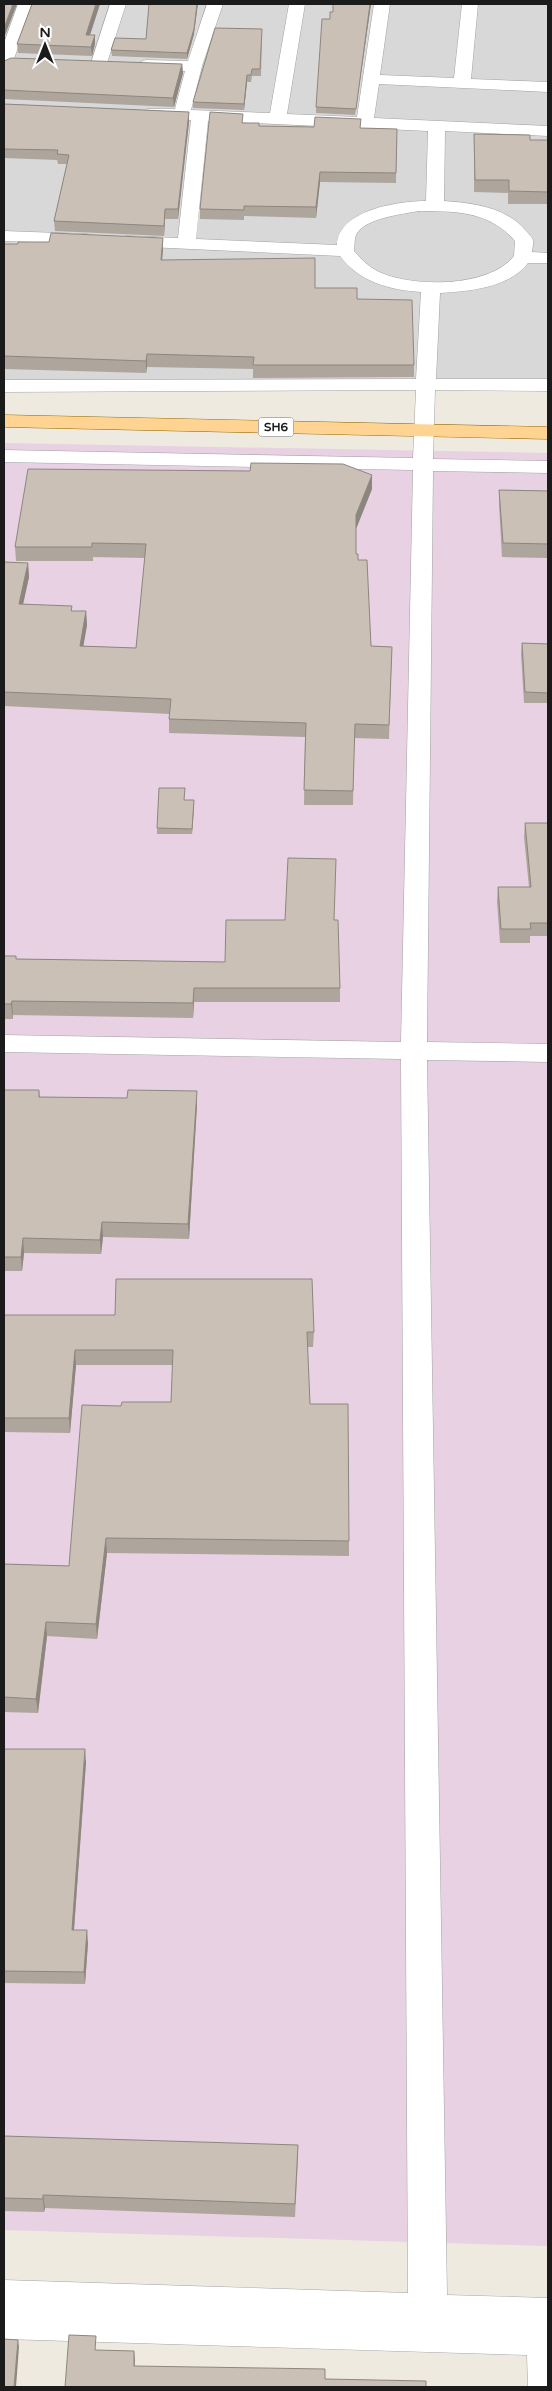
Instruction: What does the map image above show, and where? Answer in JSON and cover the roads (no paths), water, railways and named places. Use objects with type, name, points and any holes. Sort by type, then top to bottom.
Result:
[{"type":"main road","name":"SH6","points":[[4,405],[424,422],[548,433]]},
{"type":"main road","name":"SH6","points":[[4,421],[424,422],[548,415]]},
{"type":"street","points":[[24,60],[4,62],[26,4]]},
{"type":"street","points":[[99,63],[118,4]]},
{"type":"street","points":[[182,114],[194,66],[215,4]]},
{"type":"street","points":[[278,118],[297,4]]},
{"type":"street","points":[[365,122],[382,4]]},
{"type":"street","points":[[462,83],[470,4]]},
{"type":"street","points":[[80,62],[194,66]]},
{"type":"street","points":[[371,80],[548,87]]},
{"type":"street","points":[[133,112],[548,131]]},
{"type":"street","points":[[186,244],[200,115]]},
{"type":"street","points":[[436,206],[437,126]]},
{"type":"street","points":[[4,236],[345,251],[358,266],[382,279],[408,285],[451,287],[485,281],[510,270],[523,257],[524,240],[510,225],[486,213],[451,206],[419,206],[386,211],[361,221],[347,234],[345,251]]},
{"type":"street","points":[[523,257],[548,258]]},
{"type":"street","points":[[428,2323],[414,1051],[423,464],[431,286]]},
{"type":"street","points":[[4,386],[106,388],[426,382],[548,384]]},
{"type":"street","points":[[4,456],[548,467]]},
{"type":"street","points":[[4,1044],[548,1053]]},
{"type":"street","points":[[4,2299],[428,2323],[547,2327],[548,2387]]},
{"type":"street","points":[[4,2320],[428,2323]]}]
